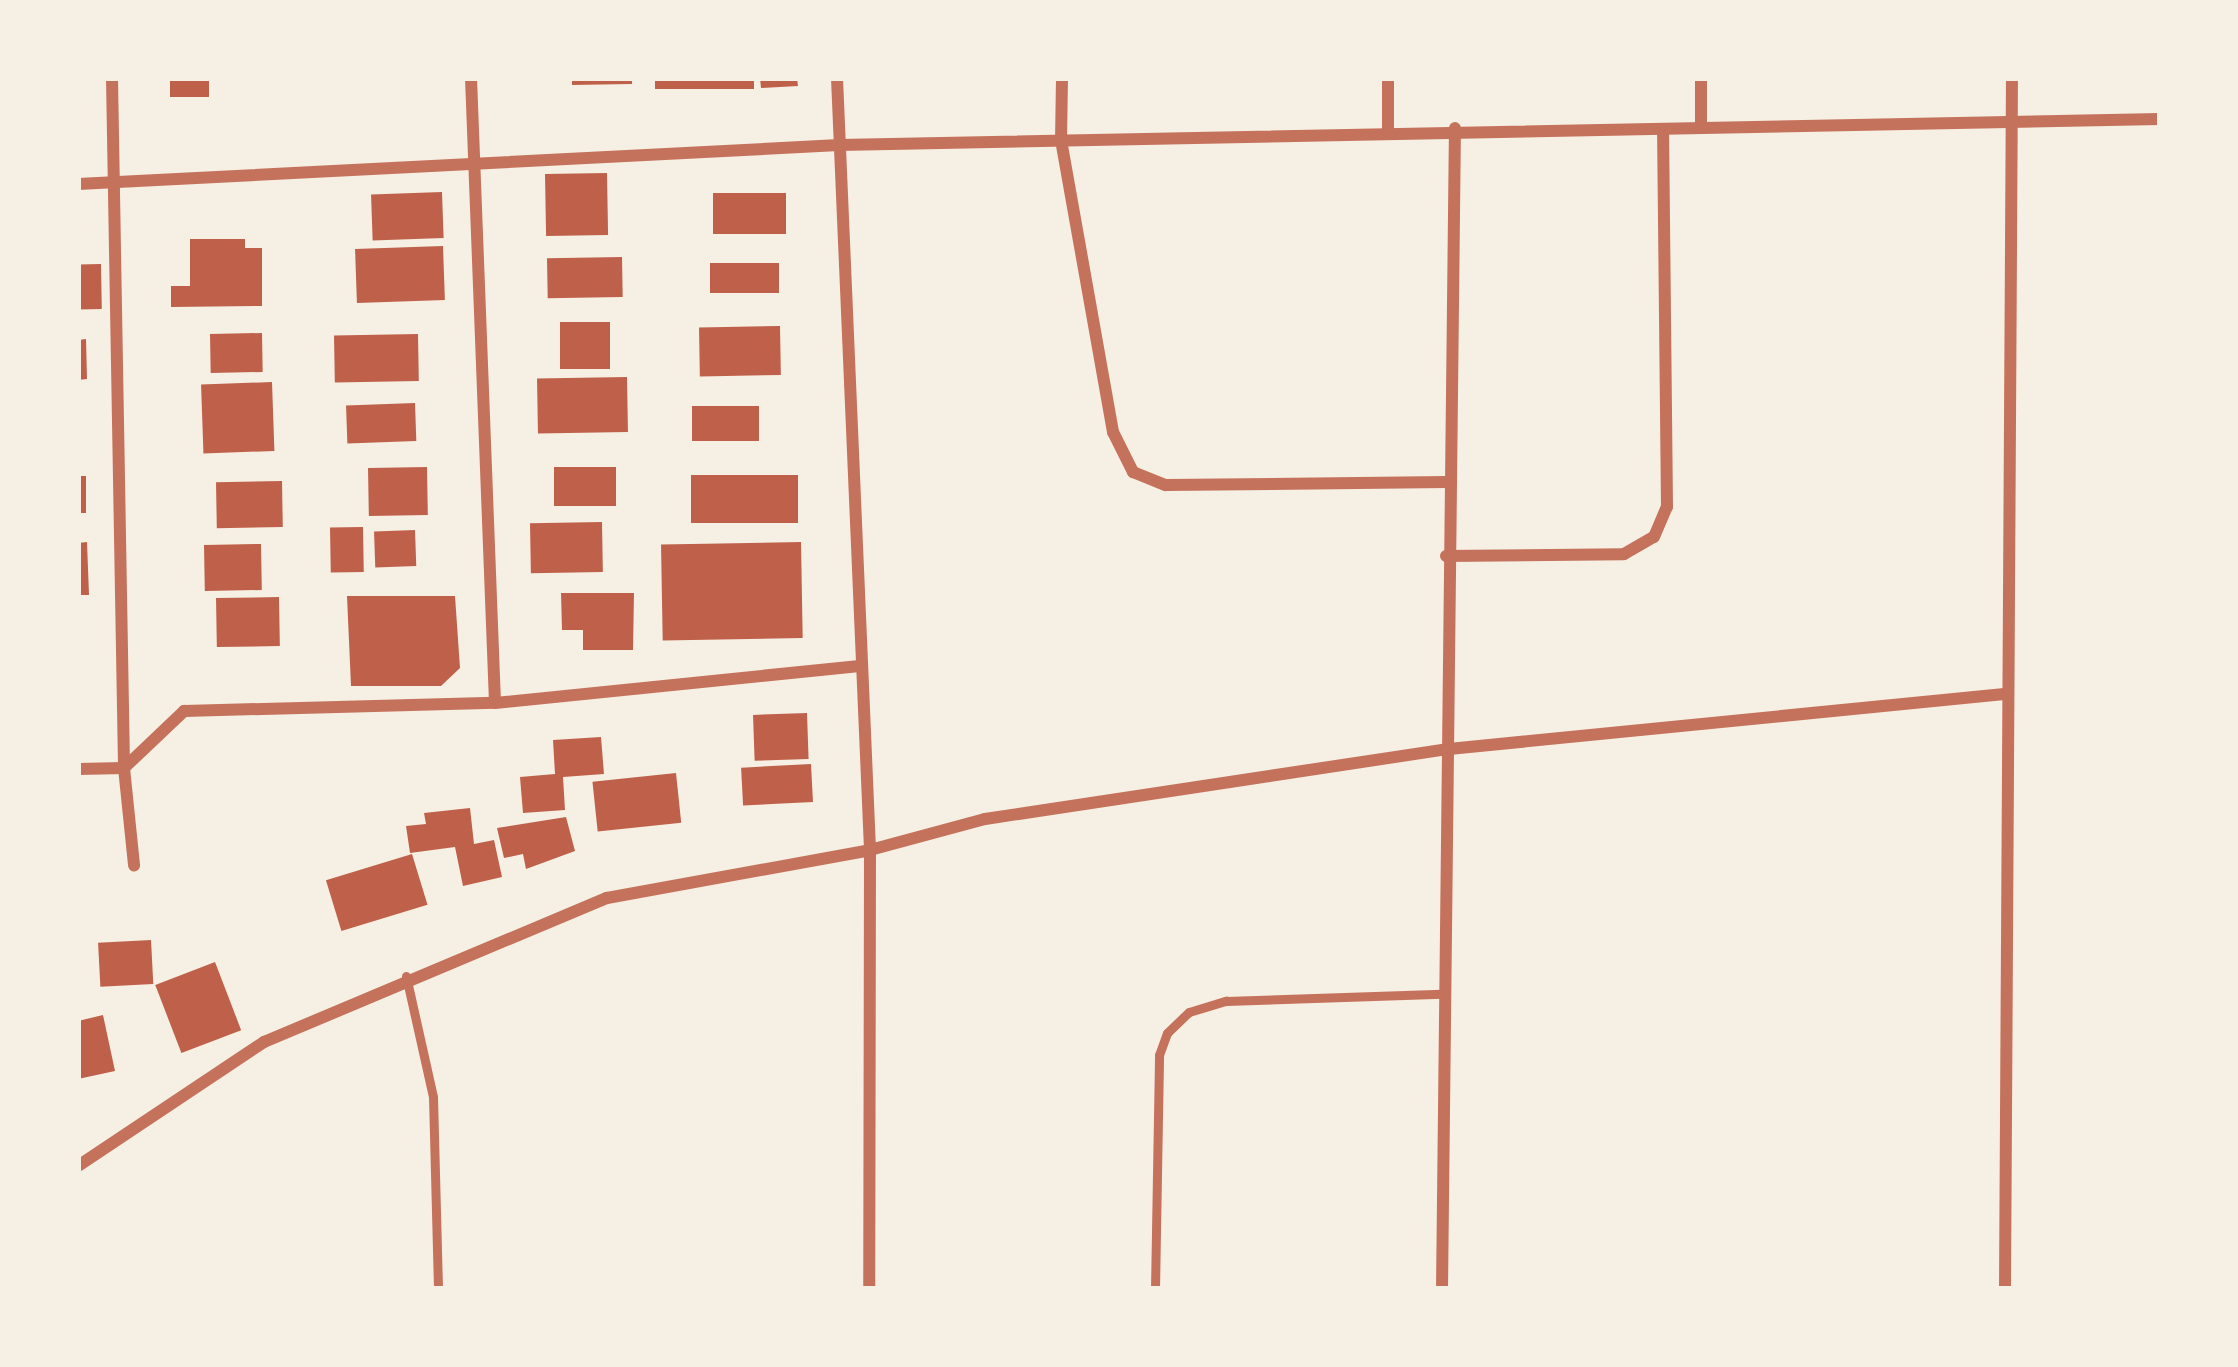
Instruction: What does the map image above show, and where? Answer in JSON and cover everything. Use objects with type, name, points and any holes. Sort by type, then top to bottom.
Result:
[{"type":"street","points":[[112,78],[110,184],[124,768],[134,865]]},
{"type":"street","points":[[471,78],[470,167],[495,703]]},
{"type":"street","points":[[837,78],[857,666],[870,850],[869,1289]]},
{"type":"street","points":[[1062,78],[1061,140],[1113,432],[1133,472],[1166,485],[1447,482]]},
{"type":"street","points":[[1388,78],[1388,133]]},
{"type":"street","points":[[1701,78],[1701,127]]},
{"type":"street","points":[[2005,1289],[2004,694],[2012,78]]},
{"type":"street","points":[[78,184],[839,145],[1455,128],[1664,131],[2160,118]]},
{"type":"street","points":[[1442,1289],[1442,994],[1449,749],[1446,556],[1455,128]]},
{"type":"street","points":[[1446,556],[1624,554],[1654,537],[1666,508],[1664,131]]},
{"type":"street","points":[[78,769],[124,768],[184,711],[495,703],[857,666]]},
{"type":"street","points":[[78,1166],[264,1042],[406,976],[607,898],[870,850],[985,819],[1449,749],[2004,694]]},
{"type":"lane","points":[[406,976],[433,1097],[438,1289]]},
{"type":"lane","points":[[1155,1289],[1159,1055],[1167,1033],[1189,1012],[1226,1001],[1442,994]]},
{"type":"building","points":[[170,78],[209,78],[209,97],[170,97]]},
{"type":"building","points":[[572,78],[632,78],[632,84],[572,85]]},
{"type":"building","points":[[655,78],[754,78],[754,89],[655,89]]},
{"type":"building","points":[[760,78],[797,78],[798,86],[761,88]]},
{"type":"building","points":[[607,173],[608,235],[546,236],[545,174]]},
{"type":"building","points":[[442,192],[444,238],[373,240],[371,194]]},
{"type":"building","points":[[713,193],[786,193],[786,234],[713,234]]},
{"type":"building","points":[[190,239],[245,239],[245,248],[262,248],[262,306],[171,307],[171,286],[190,286]]},
{"type":"building","points":[[443,246],[445,300],[357,303],[355,249]]},
{"type":"building","points":[[622,257],[623,297],[548,298],[547,258]]},
{"type":"building","points":[[710,263],[779,263],[779,293],[710,293]]},
{"type":"building","points":[[78,264],[101,264],[102,309],[79,309]]},
{"type":"building","points":[[560,322],[610,322],[610,369],[560,369]]},
{"type":"building","points":[[780,326],[781,375],[700,376],[699,327]]},
{"type":"building","points":[[262,333],[263,372],[211,373],[210,334]]},
{"type":"building","points":[[418,334],[419,381],[335,382],[334,335]]},
{"type":"building","points":[[86,339],[87,379],[78,380],[78,340]]},
{"type":"building","points":[[627,377],[628,432],[538,434],[537,379]]},
{"type":"building","points":[[272,382],[274,451],[203,453],[201,384]]},
{"type":"building","points":[[415,403],[416,441],[347,443],[346,405]]},
{"type":"building","points":[[692,406],[759,406],[759,441],[692,441]]},
{"type":"building","points":[[427,467],[428,515],[369,516],[368,468]]},
{"type":"building","points":[[554,467],[616,467],[616,506],[554,506]]},
{"type":"building","points":[[691,475],[798,475],[798,523],[691,523]]},
{"type":"building","points":[[78,476],[86,476],[86,513],[78,513]]},
{"type":"building","points":[[282,481],[283,527],[217,528],[216,482]]},
{"type":"building","points":[[602,522],[603,572],[531,573],[530,523]]},
{"type":"building","points":[[363,527],[364,572],[331,573],[330,528]]},
{"type":"building","points":[[415,530],[416,566],[375,567],[374,531]]},
{"type":"building","points":[[87,542],[89,595],[78,595],[78,543]]},
{"type":"building","points":[[801,542],[803,638],[663,640],[661,544]]},
{"type":"building","points":[[261,544],[262,590],[205,591],[204,545]]},
{"type":"building","points":[[561,593],[634,593],[633,650],[583,650],[583,630],[562,630]]},
{"type":"building","points":[[347,596],[455,596],[460,668],[441,686],[351,686]]},
{"type":"building","points":[[279,597],[280,646],[217,647],[216,598]]},
{"type":"building","points":[[807,713],[809,759],[755,761],[753,715]]},
{"type":"building","points":[[601,737],[604,774],[563,777],[565,810],[523,813],[520,777],[555,774],[553,740]]},
{"type":"building","points":[[811,764],[813,802],[743,806],[741,768]]},
{"type":"building","points":[[676,773],[681,823],[598,832],[592,782]]},
{"type":"building","points":[[470,808],[474,844],[494,840],[502,877],[463,886],[455,847],[410,853],[406,826],[426,824],[424,813]]},
{"type":"building","points":[[566,817],[575,851],[526,869],[523,854],[504,858],[497,828]]},
{"type":"building","points":[[412,854],[427,905],[341,931],[326,880]]},
{"type":"building","points":[[151,940],[153,984],[100,987],[98,943]]},
{"type":"building","points":[[215,962],[241,1030],[181,1053],[155,985]]},
{"type":"building","points":[[103,1015],[115,1071],[78,1079],[78,1021]]}]
